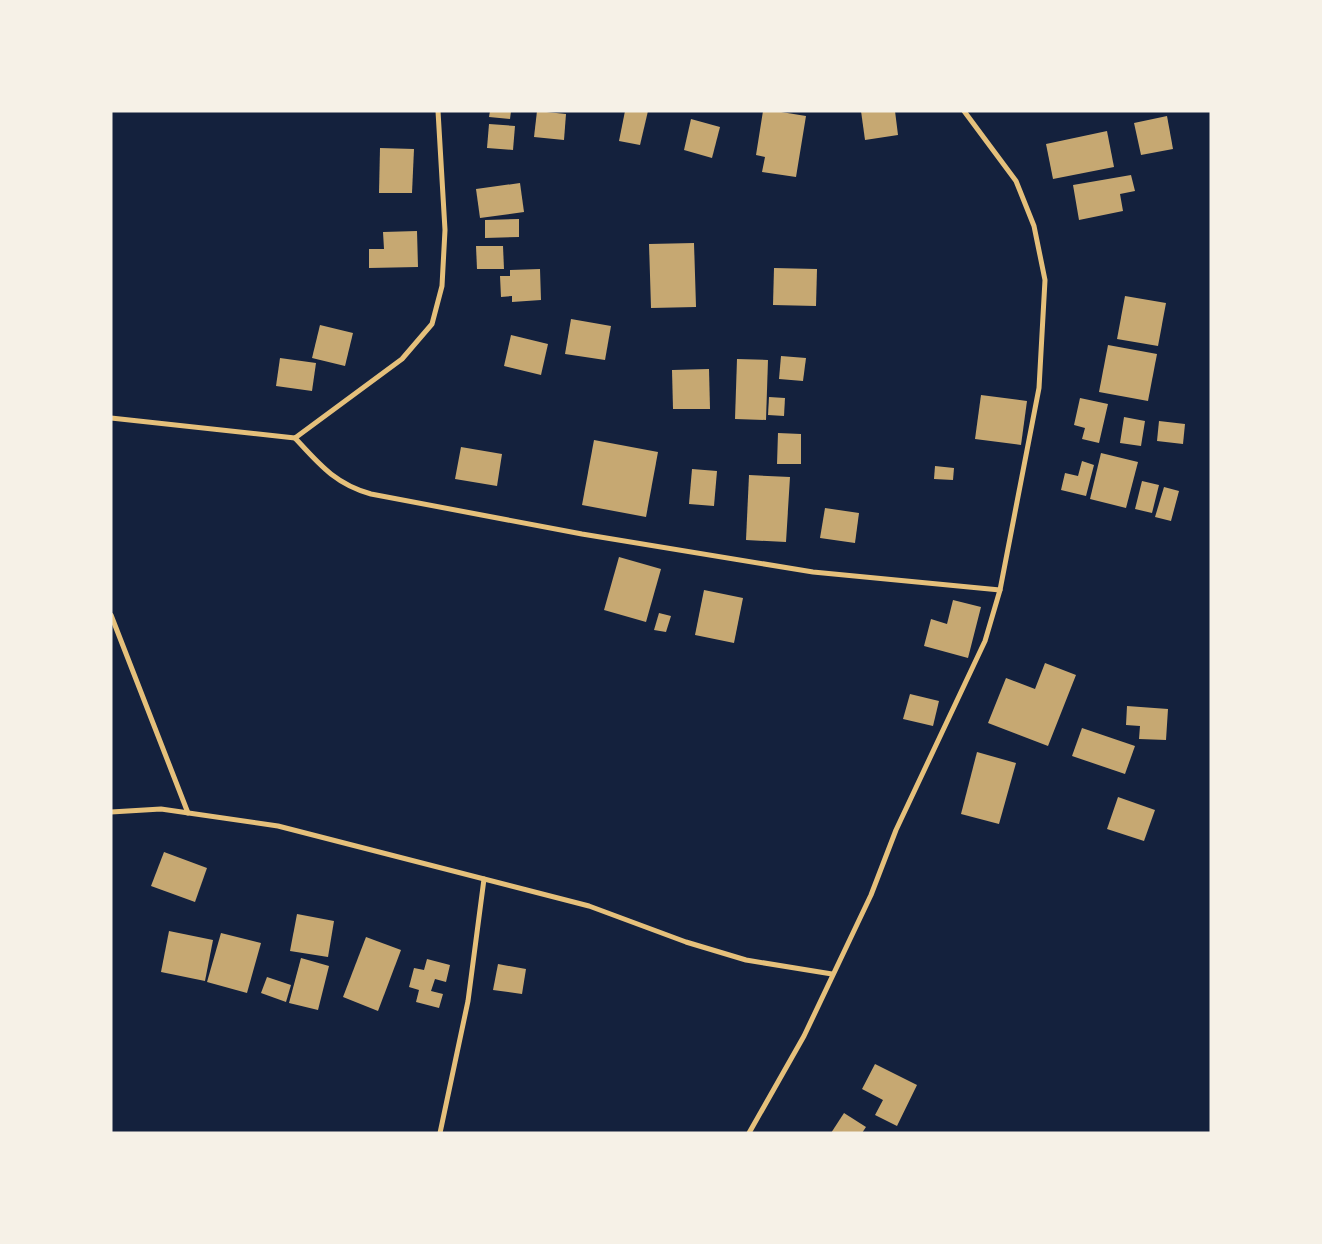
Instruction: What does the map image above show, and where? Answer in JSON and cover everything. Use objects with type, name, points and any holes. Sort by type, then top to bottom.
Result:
[{"type":"street","points":[[295,438],[402,359],[432,324],[442,286],[445,230],[438,111]]},
{"type":"street","points":[[749,1133],[804,1036],[871,894],[896,830],[985,641],[1000,590],[1039,388],[1045,280],[1034,226],[1016,182],[964,111]]},
{"type":"street","points":[[111,418],[295,438],[326,471],[354,489],[371,494],[582,534],[813,572],[1000,590]]},
{"type":"street","points":[[111,615],[188,813]]},
{"type":"street","points":[[111,812],[161,809],[278,826],[589,906],[686,942],[746,960],[832,974]]},
{"type":"street","points":[[440,1133],[468,1001],[484,879]]},
{"type":"building","points":[[490,111],[511,111],[510,119],[489,117]]},
{"type":"building","points":[[537,111],[566,114],[564,140],[534,137]]},
{"type":"building","points":[[625,111],[648,111],[640,145],[619,141]]},
{"type":"building","points":[[763,111],[806,116],[796,177],[762,172],[765,157],[756,155]]},
{"type":"building","points":[[861,111],[895,111],[898,135],[865,140]]},
{"type":"building","points":[[1167,116],[1173,149],[1141,155],[1134,123]]},
{"type":"building","points":[[691,119],[720,127],[712,158],[684,150]]},
{"type":"building","points":[[489,124],[515,126],[513,150],[487,148]]},
{"type":"building","points":[[1107,131],[1114,167],[1053,179],[1046,144]]},
{"type":"building","points":[[380,148],[414,149],[412,193],[379,193]]},
{"type":"building","points":[[1131,175],[1135,191],[1120,194],[1123,211],[1079,220],[1073,185]]},
{"type":"building","points":[[520,183],[524,212],[480,218],[476,189]]},
{"type":"building","points":[[519,219],[519,237],[485,238],[485,220]]},
{"type":"building","points":[[417,231],[418,267],[369,268],[369,249],[384,249],[383,232]]},
{"type":"building","points":[[694,243],[696,307],[651,308],[649,244]]},
{"type":"building","points":[[476,246],[503,246],[504,269],[477,269]]},
{"type":"building","points":[[774,268],[817,269],[816,306],[773,305]]},
{"type":"building","points":[[540,269],[541,300],[512,302],[512,296],[501,297],[500,276],[510,276],[510,270]]},
{"type":"building","points":[[1125,296],[1166,303],[1158,346],[1117,339]]},
{"type":"building","points":[[571,319],[611,326],[605,360],[565,354]]},
{"type":"building","points":[[320,325],[353,333],[345,366],[312,358]]},
{"type":"building","points":[[511,335],[548,344],[541,375],[504,366]]},
{"type":"building","points":[[1108,345],[1157,354],[1148,401],[1099,392]]},
{"type":"building","points":[[781,356],[806,358],[803,381],[779,379]]},
{"type":"building","points":[[280,358],[316,363],[312,391],[276,386]]},
{"type":"building","points":[[737,359],[768,360],[766,420],[735,419]]},
{"type":"building","points":[[709,369],[710,409],[673,409],[672,370]]},
{"type":"building","points":[[981,395],[1027,401],[1021,445],[975,439]]},
{"type":"building","points":[[769,397],[785,398],[784,416],[768,415]]},
{"type":"building","points":[[1080,398],[1108,404],[1099,443],[1082,439],[1085,428],[1074,425]]},
{"type":"building","points":[[1124,417],[1145,421],[1141,446],[1120,443]]},
{"type":"building","points":[[1159,421],[1185,424],[1183,444],[1157,441]]},
{"type":"building","points":[[778,433],[801,434],[801,464],[777,464]]},
{"type":"building","points":[[594,440],[658,452],[646,517],[582,505]]},
{"type":"building","points":[[461,447],[502,454],[497,486],[455,479]]},
{"type":"building","points":[[1101,453],[1138,462],[1126,508],[1090,499]]},
{"type":"building","points":[[1082,461],[1094,465],[1086,496],[1061,490],[1065,473],[1078,476]]},
{"type":"building","points":[[935,466],[954,468],[953,480],[934,479]]},
{"type":"building","points":[[692,469],[717,471],[714,506],[689,504]]},
{"type":"building","points":[[749,475],[790,477],[786,542],[746,540]]},
{"type":"building","points":[[1142,481],[1159,485],[1152,513],[1135,509]]},
{"type":"building","points":[[1164,487],[1179,491],[1171,521],[1155,517]]},
{"type":"building","points":[[825,508],[859,513],[855,543],[820,538]]},
{"type":"building","points":[[619,557],[661,569],[646,622],[604,610]]},
{"type":"building","points":[[704,590],[743,598],[734,643],[695,635]]},
{"type":"building","points":[[953,600],[981,607],[968,658],[924,646],[931,619],[947,624]]},
{"type":"building","points":[[659,613],[671,616],[666,632],[654,630]]},
{"type":"building","points":[[1045,663],[1076,675],[1048,746],[988,723],[1006,678],[1035,689]]},
{"type":"building","points":[[910,694],[939,701],[933,726],[903,719]]},
{"type":"building","points":[[1127,706],[1168,709],[1166,740],[1139,739],[1140,726],[1126,725]]},
{"type":"building","points":[[1082,728],[1135,746],[1125,774],[1072,756]]},
{"type":"building","points":[[977,752],[1016,763],[999,824],[961,814]]},
{"type":"building","points":[[1118,797],[1155,810],[1144,841],[1107,829]]},
{"type":"building","points":[[164,852],[207,868],[195,902],[151,886]]},
{"type":"building","points":[[297,914],[334,921],[328,957],[290,951]]},
{"type":"building","points":[[169,931],[213,940],[205,981],[161,972]]},
{"type":"building","points":[[221,933],[261,943],[247,993],[207,982]]},
{"type":"building","points":[[366,937],[401,950],[378,1011],[343,997]]},
{"type":"building","points":[[301,958],[329,966],[318,1010],[289,1003]]},
{"type":"building","points":[[427,959],[450,965],[446,982],[435,979],[431,991],[443,994],[439,1008],[416,1002],[419,990],[409,987],[414,968],[424,970]]},
{"type":"building","points":[[498,964],[526,969],[522,994],[493,990]]},
{"type":"building","points":[[267,977],[291,985],[286,1002],[261,993]]},
{"type":"building","points":[[875,1064],[917,1085],[897,1126],[875,1115],[883,1100],[862,1089]]},
{"type":"building","points":[[844,1113],[866,1127],[862,1133],[831,1133]]}]
